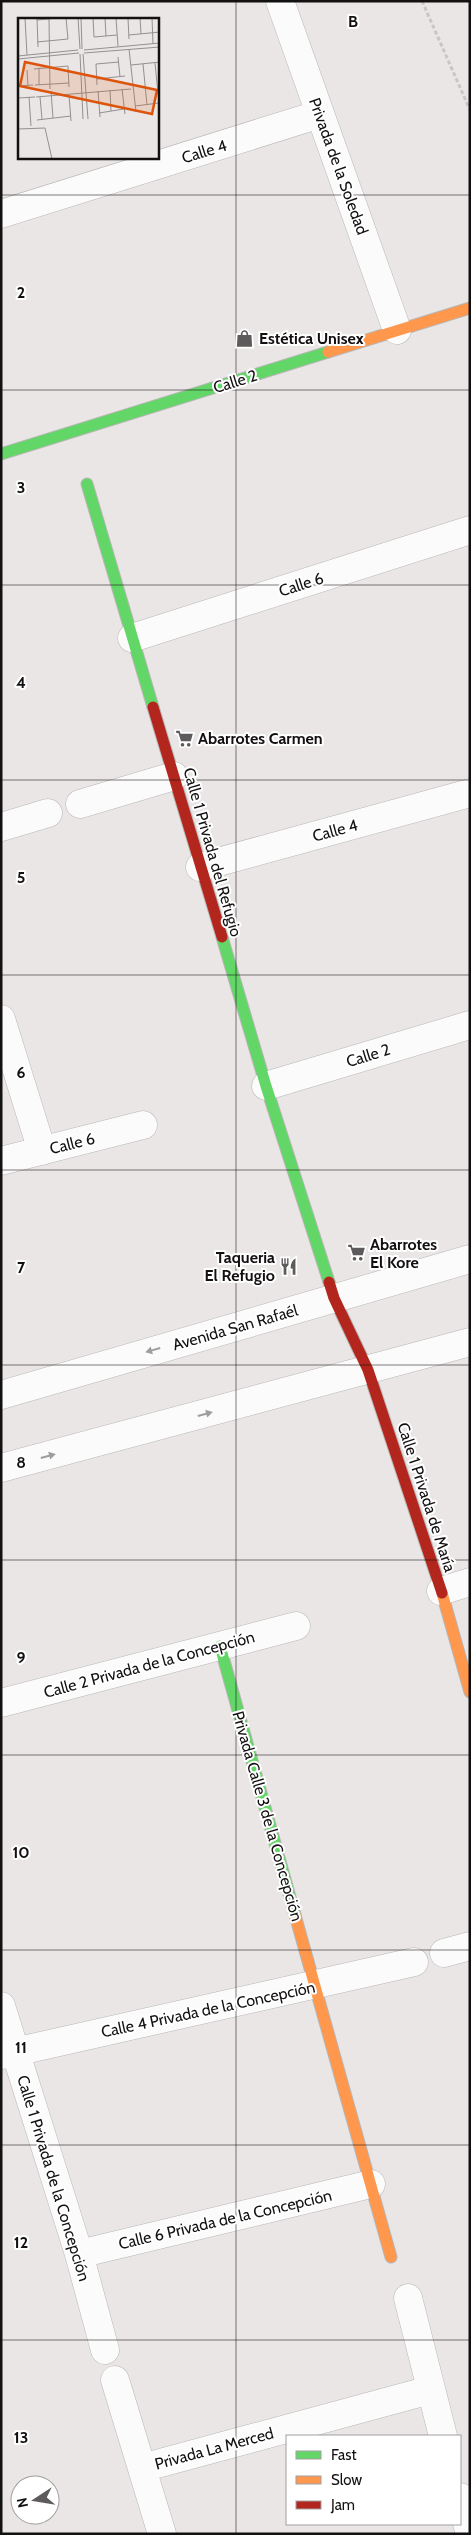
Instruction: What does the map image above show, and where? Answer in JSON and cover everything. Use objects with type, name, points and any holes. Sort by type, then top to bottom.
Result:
[{"type":"street","name":"Privada de la Soledad","points":[[280,1],[397,330]]},
{"type":"street","name":"Calle 4","points":[[1,214],[320,114]]},
{"type":"street","name":"Calle 2","points":[[1,454],[470,308]]},
{"type":"street","name":"Calle 1 Privada del Refugio","points":[[87,484],[266,1086],[334,1298]]},
{"type":"street","name":"Calle 6","points":[[132,638],[470,530]]},
{"type":"street","points":[[80,804],[174,776]]},
{"type":"street","name":"Calle 4","points":[[200,867],[470,793]]},
{"type":"street","points":[[1,827],[48,813]]},
{"type":"street","points":[[1,1019],[42,1150]]},
{"type":"street","name":"Calle 2","points":[[266,1086],[470,1025]]},
{"type":"street","name":"Calle 6","points":[[1,1161],[143,1125]]},
{"type":"street","name":"Avenida San Rafaél","points":[[1,1394],[470,1259]]},
{"type":"street","name":"Calle 1 Privada de María","points":[[334,1298],[368,1370],[441,1591],[470,1692]]},
{"type":"street","points":[[1,1468],[470,1342]]},
{"type":"street","points":[[441,1591],[470,1582]]},
{"type":"street","name":"Calle 2 Privada de la Concepción","points":[[1,1703],[296,1626]]},
{"type":"street","name":"Privada Calle 3 de la Concepción","points":[[220,1646],[371,2184]]},
{"type":"street","name":"Calle 4 Privada de la Concepción","points":[[8,2053],[316,1986],[414,1962]]},
{"type":"street","name":"Calle 1 Privada de la Concepción","points":[[1,2006],[8,2053],[79,2254],[105,2350]]},
{"type":"street","points":[[371,2184],[391,2257]]},
{"type":"street","name":"Calle 6 Privada de la Concepción","points":[[79,2254],[371,2184]]},
{"type":"street","points":[[408,2298],[443,2435]]},
{"type":"street","points":[[115,2380],[162,2534]]},
{"type":"street","name":"Privada La Merced","points":[[142,2468],[430,2390]]},
{"type":"street","points":[[461,2501],[470,2534]]},
{"type":"path","points":[[422,1],[470,110]]},
{"type":"traffic: fast","points":[[1,454],[328,352]]},
{"type":"traffic: fast","points":[[87,484],[153,707]]},
{"type":"traffic: fast","points":[[222,937],[266,1086],[329,1282]]},
{"type":"traffic: fast","points":[[220,1646],[295,1915]]},
{"type":"traffic: slow","points":[[328,352],[470,308]]},
{"type":"traffic: slow","points":[[442,1593],[470,1692]]},
{"type":"traffic: slow","points":[[295,1915],[391,2257]]},
{"type":"traffic: jam","points":[[153,707],[222,937]]},
{"type":"traffic: jam","points":[[329,1282],[334,1298],[368,1370],[442,1593]]},
{"type":"place","name":"Estética Unisex","points":[[245,338]]},
{"type":"place","name":"Abarrotes Carmen","points":[[184,738]]},
{"type":"place","name":"Abarrotes El Kore","points":[[356,1253]]},
{"type":"place","name":"Taqueria El Refugio","points":[[289,1266]]}]
